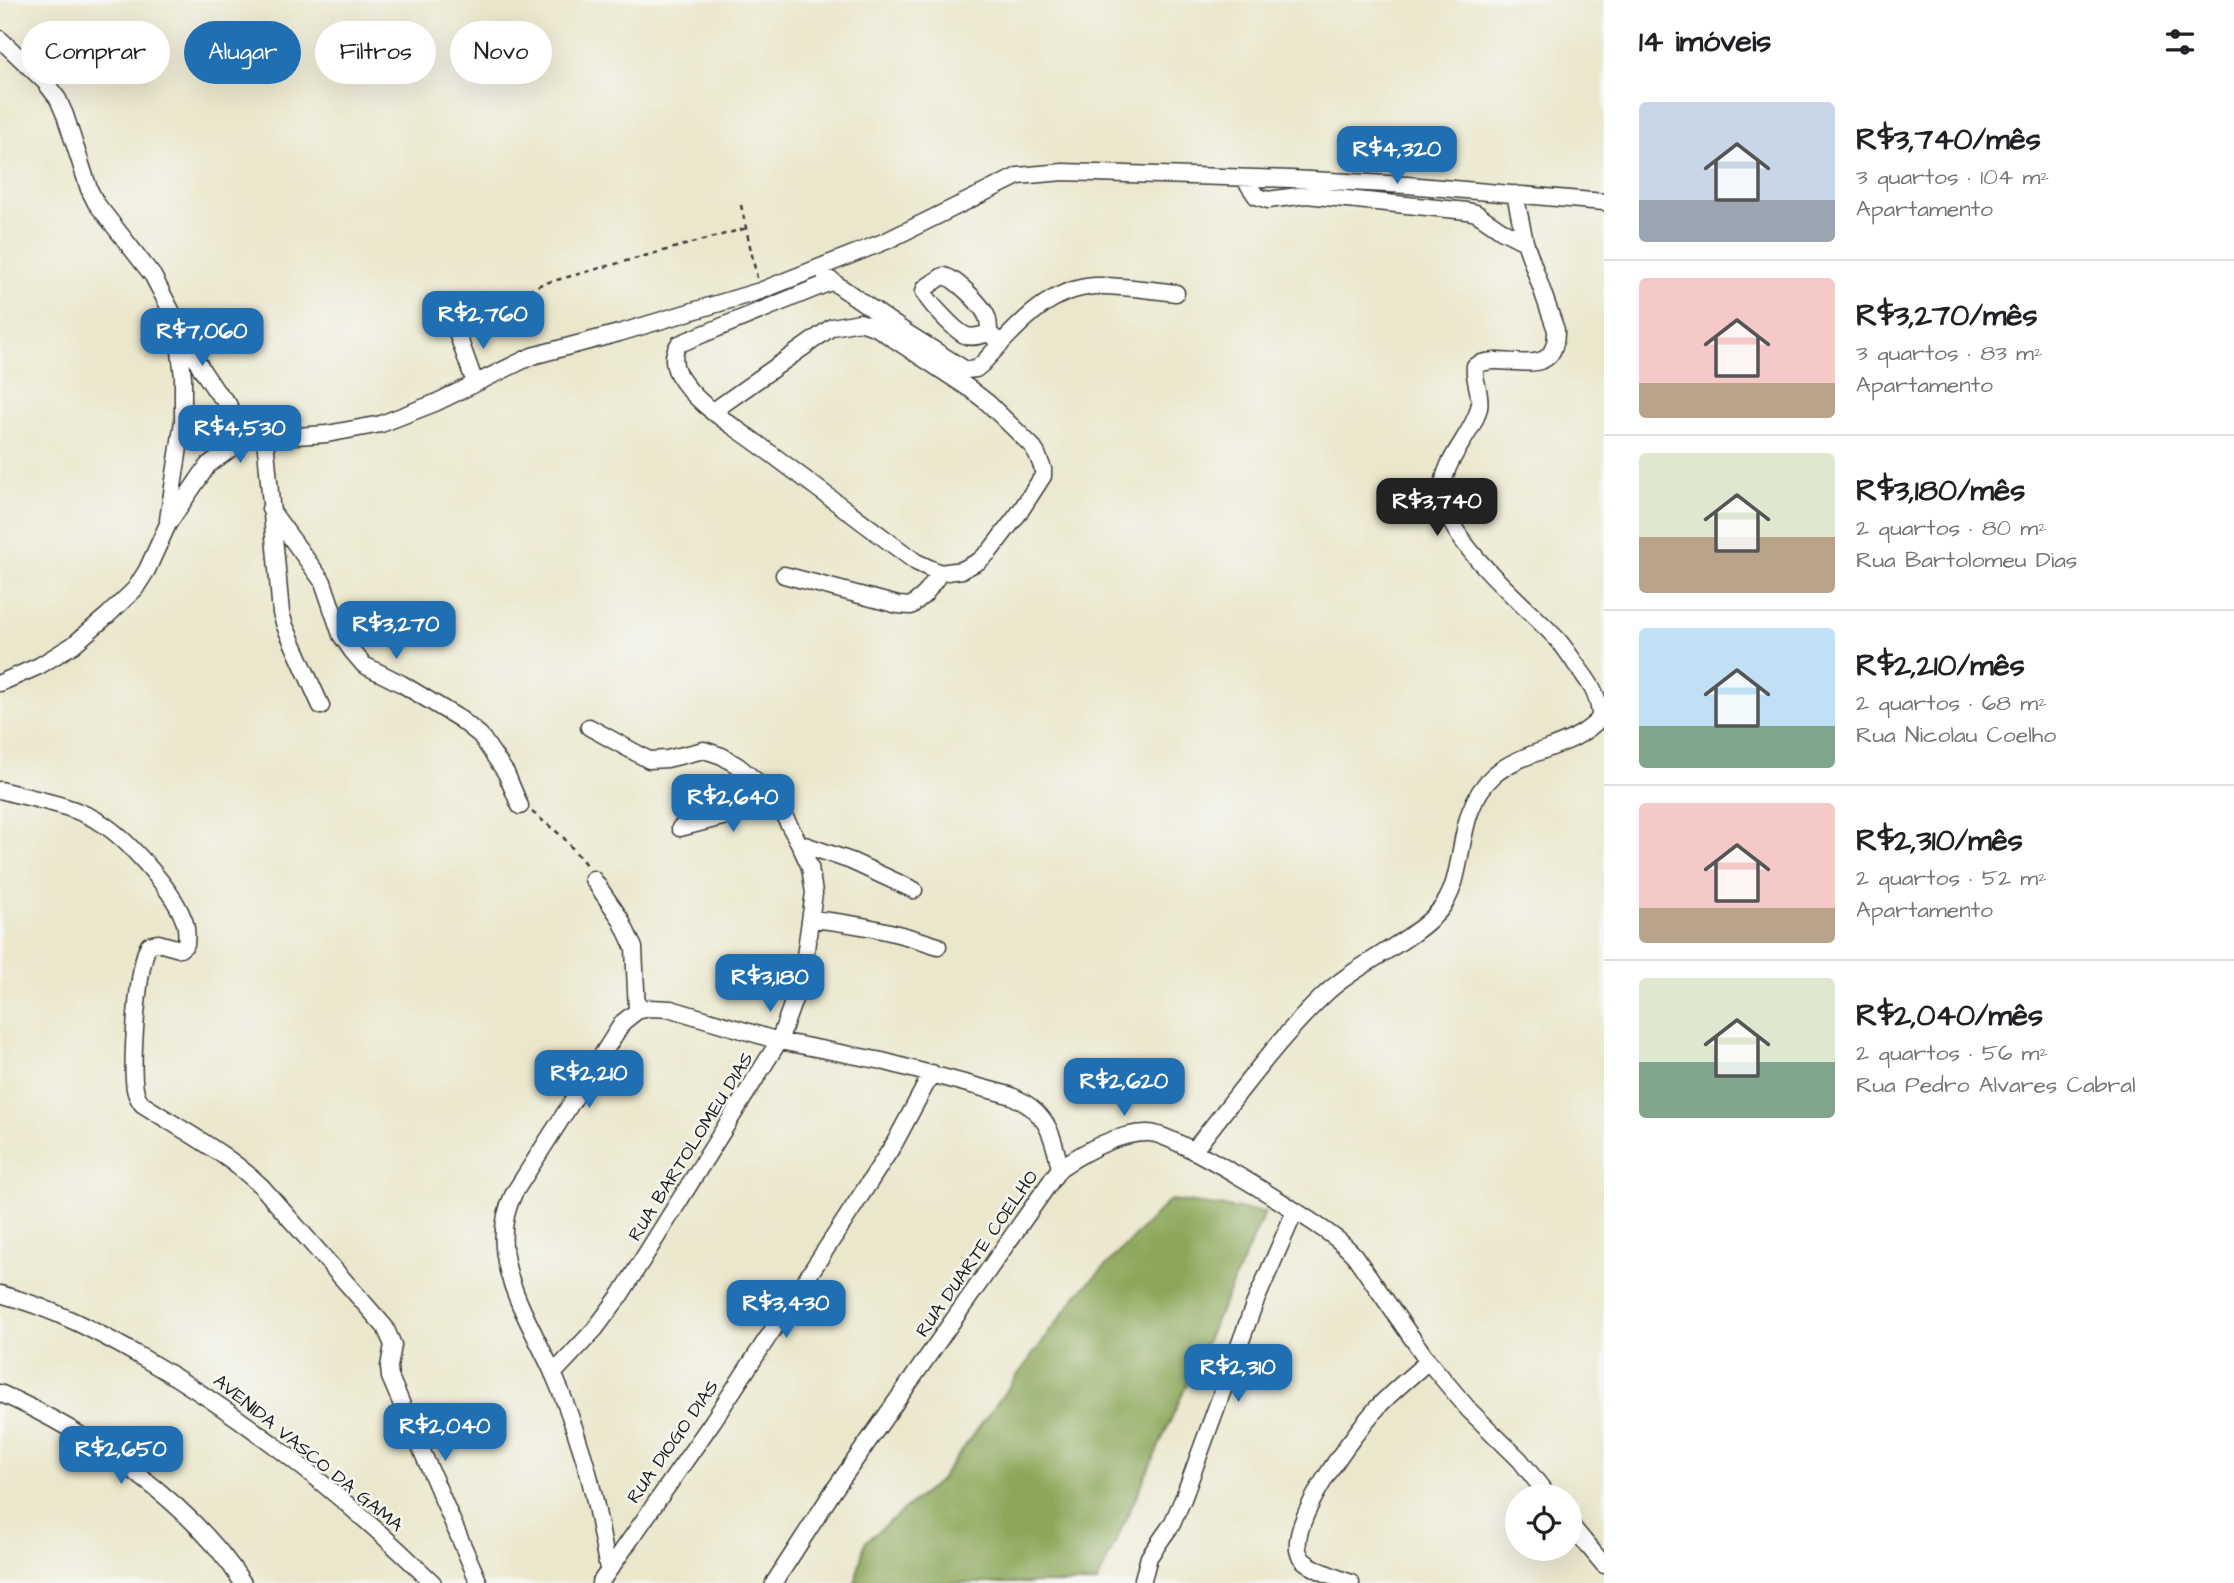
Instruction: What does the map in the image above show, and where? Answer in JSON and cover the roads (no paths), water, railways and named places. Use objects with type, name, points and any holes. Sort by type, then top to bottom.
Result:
[{"type":"street","points":[[0,39],[45,82],[58,99],[96,203],[153,276],[177,324],[216,391],[228,404],[242,434]]},
{"type":"street","points":[[242,434],[265,438],[327,434],[381,424],[435,403],[533,356],[760,291],[886,241],[1018,176],[1063,172],[1407,185],[1604,202]]},
{"type":"street","points":[[1244,178],[1250,190],[1262,199],[1306,195],[1467,211],[1525,242]]},
{"type":"street","points":[[1194,1151],[1291,1030],[1324,994],[1416,930],[1440,910],[1455,882],[1469,813],[1482,789],[1495,775],[1522,758],[1565,744],[1590,730],[1600,718],[1600,703],[1592,686],[1560,642],[1470,551],[1454,531],[1443,497],[1446,470],[1480,404],[1474,375],[1475,366],[1483,360],[1493,359],[1521,364],[1538,362],[1556,343],[1556,330],[1525,242],[1515,194]]},
{"type":"street","points":[[816,269],[966,370],[976,369],[982,364],[995,339],[1045,303],[1066,292],[1097,286],[1176,293]]},
{"type":"street","points":[[712,412],[832,327],[860,322],[877,328],[971,389],[1032,446],[1042,463],[1043,477],[1020,513],[990,551],[962,570],[940,573],[916,562],[757,442],[712,412],[680,377],[675,368],[674,355],[679,344],[833,281]]},
{"type":"street","points":[[460,318],[456,330],[475,383]]},
{"type":"street","points":[[168,524],[183,421],[177,324]]},
{"type":"street","points":[[183,388],[205,386],[216,391]]},
{"type":"street","points":[[0,684],[39,666],[73,645],[135,589],[168,524],[208,465],[229,450],[242,434]]},
{"type":"street","points":[[265,438],[281,612],[321,706]]},
{"type":"street","points":[[179,457],[188,462],[208,465]]},
{"type":"street","points":[[270,509],[323,582],[341,635],[352,651],[364,665],[402,684],[460,719],[480,735],[506,773],[520,806]]},
{"type":"street","points":[[783,575],[911,606],[925,594],[940,573]]},
{"type":"street","name":"RUA BARTOLOMEU DIAS","points":[[553,1374],[595,1329],[621,1294],[779,1041],[802,977],[814,893],[810,867],[776,803],[761,785],[722,756],[704,750],[667,759],[649,760],[589,727]]},
{"type":"street","points":[[0,790],[67,807],[98,821],[129,846],[170,895],[184,918],[186,944],[180,949],[152,944],[145,954],[138,990],[135,1079],[138,1099],[227,1156],[262,1187],[385,1327],[393,1345],[390,1377],[479,1583]]},
{"type":"street","points":[[680,828],[776,803]]},
{"type":"street","points":[[799,842],[851,861],[914,890]]},
{"type":"street","points":[[593,878],[620,918],[634,948],[637,1011]]},
{"type":"street","points":[[811,919],[893,931],[938,946]]},
{"type":"street","points":[[608,1569],[582,1450],[553,1374],[509,1275],[503,1251],[502,1229],[506,1208],[623,1021],[637,1011],[649,1008],[671,1009],[779,1041],[882,1060],[932,1073],[1026,1102],[1048,1125],[1060,1168]]},
{"type":"street","name":"RUA DIOGO DIAS","points":[[600,1583],[713,1421],[845,1220],[894,1144],[932,1073]]},
{"type":"street","name":"RUA DUARTE COELHO","points":[[774,1583],[834,1490],[1060,1168],[1098,1147],[1127,1136],[1148,1133],[1163,1136],[1194,1151],[1339,1240],[1354,1255],[1428,1361],[1469,1410],[1520,1460],[1539,1484]]},
{"type":"street","points":[[1142,1583],[1149,1557],[1172,1524],[1184,1499],[1254,1305],[1295,1211]]},
{"type":"street","name":"AVENIDA VASCO DA GAMA","points":[[0,1294],[64,1315],[197,1388],[341,1499],[433,1583]]},
{"type":"street","points":[[1351,1583],[1310,1565],[1301,1557],[1298,1546],[1299,1532],[1346,1446],[1379,1406],[1428,1361]]},
{"type":"street","points":[[0,1393],[70,1429],[113,1457],[168,1499],[206,1537],[243,1583]]},
{"type":"street","points":[[1582,1538],[1604,1565]]}]
